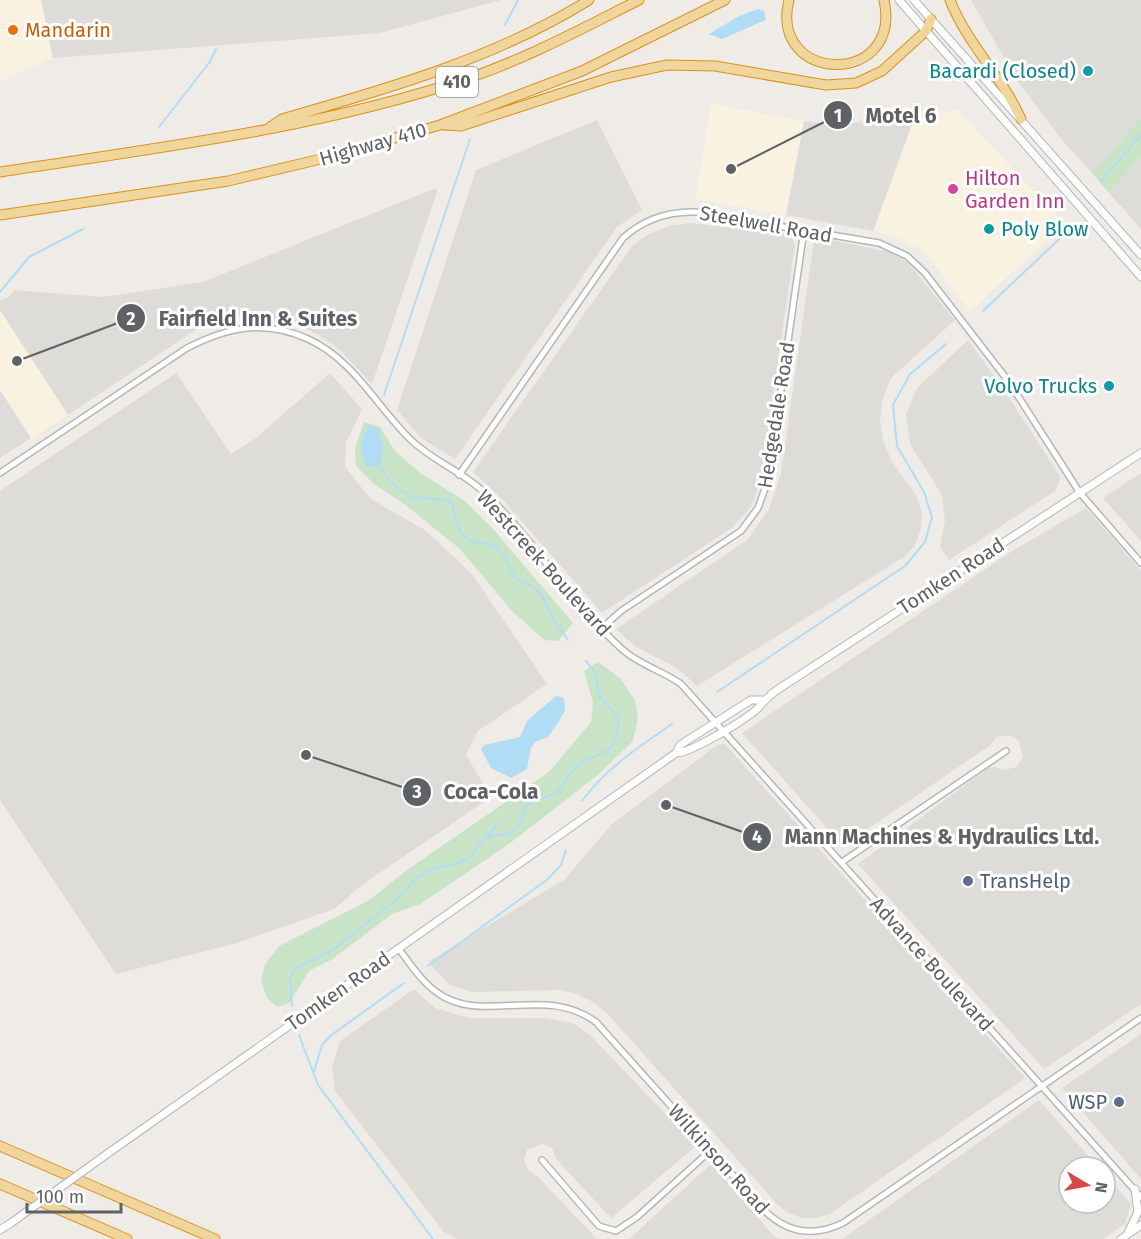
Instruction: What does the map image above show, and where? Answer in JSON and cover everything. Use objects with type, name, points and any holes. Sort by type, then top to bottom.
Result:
[{"type":"highway","points":[[264,130],[282,119],[408,82],[533,32],[589,0]]},
{"type":"highway","name":"Highway 410","points":[[0,172],[264,130],[399,99],[468,78],[554,42],[639,0]]},
{"type":"highway","name":"Highway 410","points":[[2,215],[228,181],[325,158],[440,125],[582,70],[725,0]]},
{"type":"highway","points":[[789,0],[786,18],[793,40],[809,58],[831,66],[855,62],[876,47],[886,26],[884,0]]},
{"type":"highway","points":[[950,0],[966,33],[1009,92],[1021,119]]},
{"type":"highway","points":[[440,125],[461,126],[611,77],[667,65],[715,66],[826,85],[856,83],[882,71],[926,31],[931,19]]},
{"type":"highway","points":[[0,1146],[215,1239]]},
{"type":"highway","points":[[0,1184],[127,1239]]},
{"type":"main road","points":[[899,0],[1141,277]]},
{"type":"main road","points":[[914,0],[1141,255]]},
{"type":"main road","name":"Tomken Road","points":[[676,753],[687,753],[721,732],[758,708],[762,700],[1141,453]]},
{"type":"main road","name":"Tomken Road","points":[[0,1230],[676,753],[680,745],[751,700],[762,700]]},
{"type":"main road","points":[[1124,1237],[1138,1212],[1138,1190]]},
{"type":"main road","points":[[1124,1237],[1141,1225]]},
{"type":"street","name":"Steelwell Road","points":[[459,475],[623,238],[634,228],[667,213],[683,211],[879,243],[892,247],[915,263],[1009,382],[1080,493]]},
{"type":"street","name":"Hedgedale Road","points":[[602,628],[621,611],[741,531],[758,508],[768,480],[804,231]]},
{"type":"street","name":"Westcreek Boulevard","points":[[0,473],[187,348],[216,333],[256,328],[293,333],[328,351],[352,372],[414,443],[485,494],[602,628],[632,657],[681,684],[721,732]]},
{"type":"street","points":[[1080,493],[1141,563]]},
{"type":"street","name":"Advance Boulevard","points":[[721,732],[842,862],[1041,1087],[1138,1190],[1141,1197]]},
{"type":"street","points":[[842,862],[1006,751]]},
{"type":"street","name":"Wilkinson Road","points":[[398,948],[435,991],[456,1002],[484,1006],[557,1004],[587,1016],[764,1210],[781,1224],[798,1232],[830,1229],[843,1223],[1141,1018]]},
{"type":"street","points":[[542,1160],[599,1226],[616,1231],[637,1217],[711,1150]]},
{"type":"shaded area","points":[[0,0],[41,0],[53,58],[0,81]]},
{"type":"shaded area","points":[[41,0],[501,0],[380,33],[53,58]]},
{"type":"shaded area","points":[[971,0],[1141,0],[1141,117],[1092,173],[1062,140],[1016,79]]},
{"type":"shaded area","points":[[711,104],[804,121],[786,215],[695,199]]},
{"type":"shaded area","points":[[957,110],[1065,224],[970,311],[924,251],[896,237],[874,231],[915,116]]},
{"type":"shaded area","points":[[915,116],[873,231],[786,215],[804,121],[834,125]]},
{"type":"shaded area","points":[[597,120],[642,210],[617,227],[455,459],[421,438],[397,410],[476,170]]},
{"type":"shaded area","points":[[1141,157],[1141,229],[1109,193]]},
{"type":"shaded area","points":[[436,188],[437,192],[372,384],[341,351],[317,334],[294,324],[243,316],[223,319],[197,329],[68,415],[0,310],[0,301],[9,297],[14,290],[103,297],[203,282]]},
{"type":"shaded area","points":[[690,223],[790,235],[795,244],[761,481],[751,507],[733,527],[602,613],[503,500],[473,472],[632,246],[649,234],[669,226]]},
{"type":"shaded area","points":[[821,238],[890,252],[908,263],[955,320],[891,378],[883,398],[880,419],[883,440],[891,460],[917,497],[922,513],[921,529],[915,545],[904,557],[697,686],[677,668],[636,647],[616,629],[747,540],[769,509],[781,473],[814,240]]},
{"type":"shaded area","points":[[0,310],[68,415],[31,438],[0,390]]},
{"type":"shaded area","points":[[968,340],[1004,390],[1061,478],[1055,491],[949,560],[940,547],[945,521],[942,495],[910,444],[906,415],[917,388]]},
{"type":"shaded area","points":[[176,373],[231,454],[256,438],[330,373],[362,409],[346,443],[345,467],[371,499],[425,530],[472,574],[547,684],[478,731],[466,755],[491,797],[362,885],[334,909],[237,943],[116,974],[0,800],[0,491]]},
{"type":"shaded area","points":[[0,390],[31,438],[0,458]]},
{"type":"shaded area","points":[[1141,473],[1141,541],[1103,498]]},
{"type":"shaded area","points":[[1086,508],[1141,571],[1141,1004],[1044,1069],[858,864],[988,768],[995,767],[1005,770],[1016,767],[1023,757],[1019,741],[1009,735],[997,737],[989,746],[843,846],[742,733],[1012,551]]},
{"type":"shaded area","points":[[725,744],[1025,1078],[830,1214],[816,1218],[802,1218],[788,1213],[777,1204],[606,1012],[591,1001],[575,993],[557,990],[472,992],[450,985],[428,962],[565,879],[612,824],[717,745]]},
{"type":"shaded area","points":[[414,989],[435,1008],[470,1018],[544,1018],[572,1023],[589,1034],[696,1146],[611,1218],[556,1159],[552,1148],[542,1144],[527,1150],[524,1160],[528,1170],[537,1176],[597,1239],[458,1239],[444,1232],[335,1091],[332,1067],[340,1041]]},
{"type":"shaded area","points":[[1141,1034],[1141,1179],[1062,1088]]},
{"type":"shaded area","points":[[1039,1100],[1087,1155],[1057,1155],[1057,1215],[1117,1215],[1117,1188],[1131,1204],[1125,1224],[1103,1239],[842,1239]]},
{"type":"shaded area","points":[[711,1164],[774,1236],[781,1239],[629,1239]]},
{"type":"green space","points":[[1141,117],[1141,157],[1109,193],[1092,173]]},
{"type":"green space","points":[[364,422],[380,427],[395,451],[419,472],[465,501],[493,529],[573,623],[558,641],[544,640],[511,610],[460,549],[403,503],[375,485],[356,466],[355,448]]},
{"type":"green space","points":[[598,662],[620,678],[635,700],[638,719],[633,741],[599,774],[509,844],[420,904],[392,914],[331,960],[309,971],[289,1003],[278,1007],[267,998],[261,980],[265,964],[279,946],[368,901],[407,870],[549,772],[591,722],[593,703],[584,671]]},
{"type":"water","points":[[758,9],[764,11],[766,20],[722,39],[709,34],[739,16]]},
{"type":"water","points":[[369,425],[377,428],[383,453],[382,460],[374,467],[367,466],[362,450],[364,435]]},
{"type":"water","points":[[556,696],[564,698],[565,711],[548,737],[535,742],[531,748],[527,769],[511,778],[491,768],[481,749],[484,745],[520,737],[527,721]]},
{"type":"waterway","points":[[505,25],[518,0]]},
{"type":"waterway","points":[[159,127],[209,63],[216,49]]},
{"type":"waterway","points":[[1101,181],[1141,135]]},
{"type":"waterway","points":[[384,395],[470,139]]},
{"type":"waterway","points":[[983,311],[1073,226]]},
{"type":"waterway","points":[[0,292],[29,257],[83,229]]},
{"type":"waterway","points":[[717,692],[905,566],[925,542],[932,517],[924,492],[897,446],[893,405],[910,374],[946,344]]},
{"type":"waterway","points":[[375,464],[403,492],[420,498],[452,503],[460,532],[472,542],[494,545],[503,554],[516,579],[535,588],[544,599],[552,618],[568,640]]},
{"type":"waterway","points":[[292,1006],[290,980],[294,969],[330,952],[396,900],[415,879],[428,871],[467,860],[486,837],[512,833],[521,821],[526,806],[556,792],[576,767],[612,746],[619,718],[599,696],[595,672],[586,661]]},
{"type":"waterway","points":[[582,801],[612,768],[672,724]]},
{"type":"waterway","points":[[487,836],[499,823]]},
{"type":"waterway","points":[[428,966],[548,879],[561,865],[566,850]]},
{"type":"waterway","points":[[314,1072],[322,1045],[330,1036],[404,983]]},
{"type":"waterway","points":[[299,1035],[318,1085],[433,1239]]},
{"type":"place","name":"Mandarin","points":[[13,30]]},
{"type":"place","name":"Bacardi (Closed)","points":[[1088,71]]},
{"type":"place","name":"Motel 6","points":[[731,169]]},
{"type":"place","name":"Hilton Garden Inn","points":[[953,189]]},
{"type":"place","name":"Poly Blow","points":[[989,229]]},
{"type":"place","name":"Fairfield Inn & Suites","points":[[17,361]]},
{"type":"place","name":"Volvo Trucks","points":[[1109,386]]},
{"type":"place","name":"Coca-Cola","points":[[306,755]]},
{"type":"place","name":"Mann Machines & Hydraulics Ltd.","points":[[666,805]]},
{"type":"place","name":"TransHelp","points":[[968,881]]},
{"type":"place","name":"WSP","points":[[1119,1102]]}]
